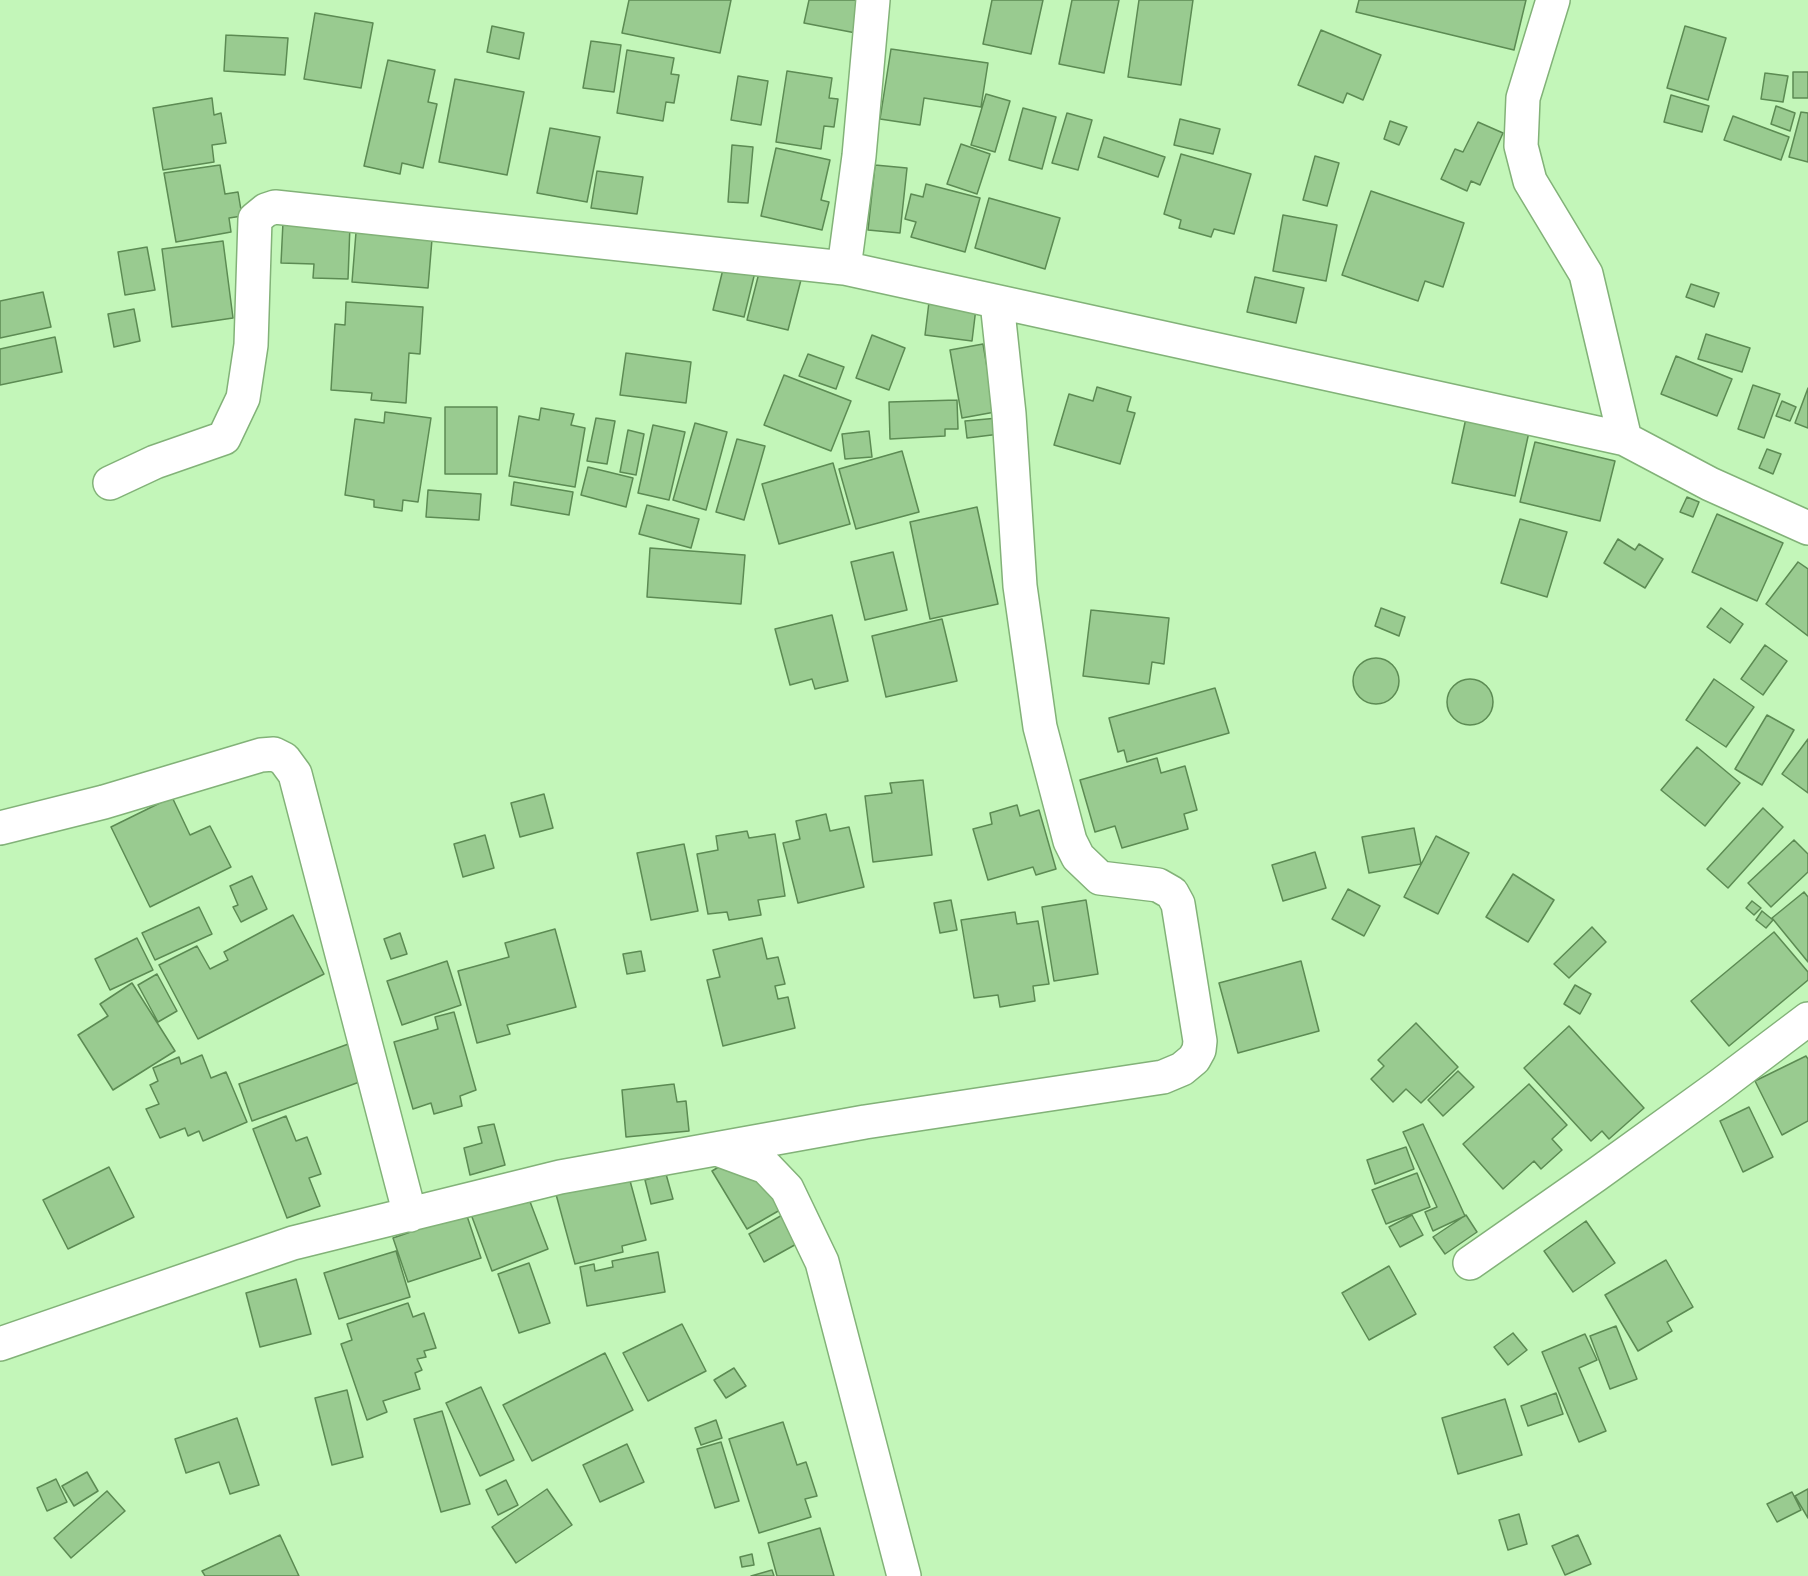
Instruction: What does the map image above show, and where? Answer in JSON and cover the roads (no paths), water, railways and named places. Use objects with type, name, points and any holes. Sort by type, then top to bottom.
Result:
[{"type":"street","points":[[844,268],[859,156],[873,0]]},
{"type":"street","points":[[1553,0],[1522,98],[1521,146],[1530,181],[1586,273],[1625,439]]},
{"type":"street","points":[[110,483],[155,462],[224,438],[243,399],[251,345],[255,219],[266,210],[275,207],[844,268],[1625,439],[1710,484],[1808,528]]},
{"type":"street","points":[[0,1344],[293,1243],[560,1177],[865,1122],[1163,1077],[1182,1069],[1194,1059],[1199,1050],[1200,1041],[1178,904],[1172,893],[1158,885],[1100,878],[1078,857],[1070,841],[1040,727],[1020,586],[1009,414],[997,302]]},
{"type":"street","points":[[0,828],[104,802],[261,755],[274,754],[284,759],[295,774],[410,1215]]},
{"type":"street","points":[[1470,1263],[1596,1176],[1808,1019]]},
{"type":"street","points":[[717,1149],[766,1167],[787,1189],[822,1262],[904,1576]]}]
